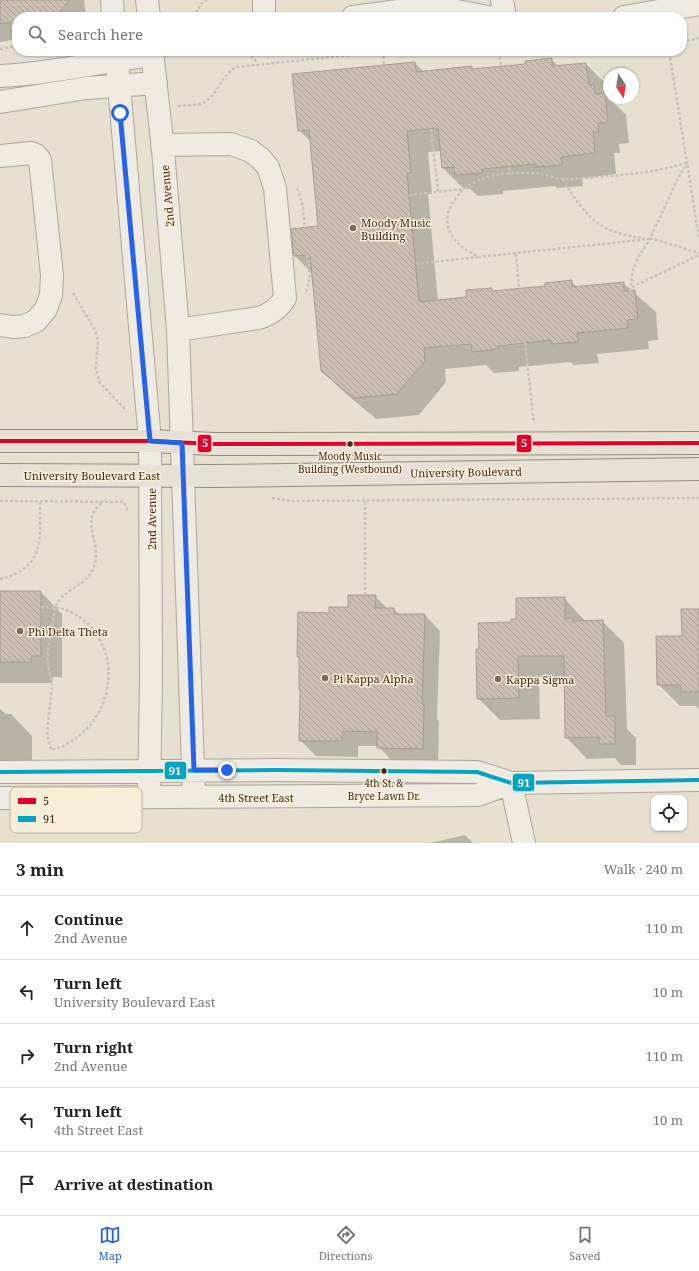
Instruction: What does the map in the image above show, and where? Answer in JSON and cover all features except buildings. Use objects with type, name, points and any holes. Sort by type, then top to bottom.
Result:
[{"type":"main road","points":[[0,441],[150,441],[182,443],[699,443]]},
{"type":"main road","name":"University Boulevard","points":[[184,476],[699,469]]},
{"type":"main road","name":"University Boulevard East","points":[[0,475],[184,476]]},
{"type":"street","points":[[112,0],[113,12]]},
{"type":"street","points":[[147,0],[148,12]]},
{"type":"street","points":[[502,0],[504,12]]},
{"type":"street","points":[[653,12],[699,4]]},
{"type":"street","points":[[390,12],[412,9],[446,9],[462,12]]},
{"type":"street","points":[[0,76],[27,74],[111,56]]},
{"type":"street","name":"2nd Avenue","points":[[116,56],[150,441],[149,797]]},
{"type":"street","name":"2nd Avenue","points":[[152,56],[162,145],[178,330],[194,797]]},
{"type":"street","points":[[0,102],[87,88],[156,83]]},
{"type":"street","points":[[162,145],[231,144],[251,151],[268,167],[275,188],[285,298],[281,305],[267,315],[259,318],[178,330]]},
{"type":"street","points":[[0,156],[31,153],[36,155],[40,160],[52,275],[51,295],[46,309],[36,321],[24,326],[12,327],[0,325]]},
{"type":"street","name":"4th Street East","points":[[0,772],[149,770],[477,772],[511,783],[699,780]]},
{"type":"street","points":[[511,783],[524,843]]},
{"type":"street","name":"4th Street East","points":[[142,797],[478,795],[511,783]]},
{"type":"street","name":"4th Street East","points":[[0,798],[10,798]]},
{"type":"path","points":[[197,12],[201,4],[207,0]]},
{"type":"path","points":[[687,41],[699,38]]},
{"type":"path","points":[[0,49],[12,47]]},
{"type":"path","points":[[252,56],[259,63]]},
{"type":"path","points":[[178,106],[204,102],[213,95],[230,70],[245,65],[331,56]]},
{"type":"path","points":[[383,56],[384,65]]},
{"type":"path","points":[[499,56],[500,66]]},
{"type":"path","points":[[670,56],[699,239]]},
{"type":"path","points":[[431,129],[438,192]]},
{"type":"path","points":[[409,195],[463,188],[488,177],[542,174],[563,179],[649,173],[687,164]]},
{"type":"path","points":[[630,291],[633,270],[639,256],[650,238],[676,182],[687,164]]},
{"type":"path","points":[[509,167],[510,175]]},
{"type":"path","points":[[563,179],[585,213],[612,232],[650,238],[699,254]]},
{"type":"path","points":[[463,188],[450,205],[448,214],[449,226],[460,245],[478,257]]},
{"type":"path","points":[[416,264],[650,238]]},
{"type":"path","points":[[516,254],[519,288]]},
{"type":"path","points":[[631,287],[699,254]]},
{"type":"path","points":[[52,275],[64,277],[92,323],[98,342],[96,369],[98,377],[107,392],[127,411]]},
{"type":"path","points":[[525,343],[535,430]]},
{"type":"path","points":[[265,496],[291,501],[699,498]]},
{"type":"path","points":[[365,500],[365,595]]},
{"type":"path","points":[[0,501],[124,502]]},
{"type":"path","points":[[0,579],[23,570],[34,559],[40,543],[40,502]]},
{"type":"path","points":[[41,606],[55,608],[71,612],[83,620],[93,631],[106,658],[108,672],[105,700],[99,714],[91,725],[81,736],[69,744],[51,750],[47,733],[52,686],[47,658],[55,608],[58,600],[86,579],[93,569],[97,555],[91,524],[93,514],[103,502]]},
{"type":"transit line","name":"5","points":[[0,441],[150,441],[214,444],[699,443]]},
{"type":"transit line","name":"91","points":[[0,772],[275,770],[477,772],[511,783],[699,780]]},
{"type":"place","name":"Moody Music Building","points":[[353,228]]},
{"type":"place","name":"Moody Music Building (Westbound)","points":[[350,444]]},
{"type":"place","name":"Phi Delta Theta","points":[[20,631]]},
{"type":"place","name":"Pi Kappa Alpha","points":[[325,678]]},
{"type":"place","name":"Kappa Sigma","points":[[498,679]]},
{"type":"place","name":"4th St. & Bryce Lawn Dr.","points":[[384,771]]},
{"type":"route","points":[[120,113],[140,313],[150,441],[182,443],[194,770],[227,770]]}]
